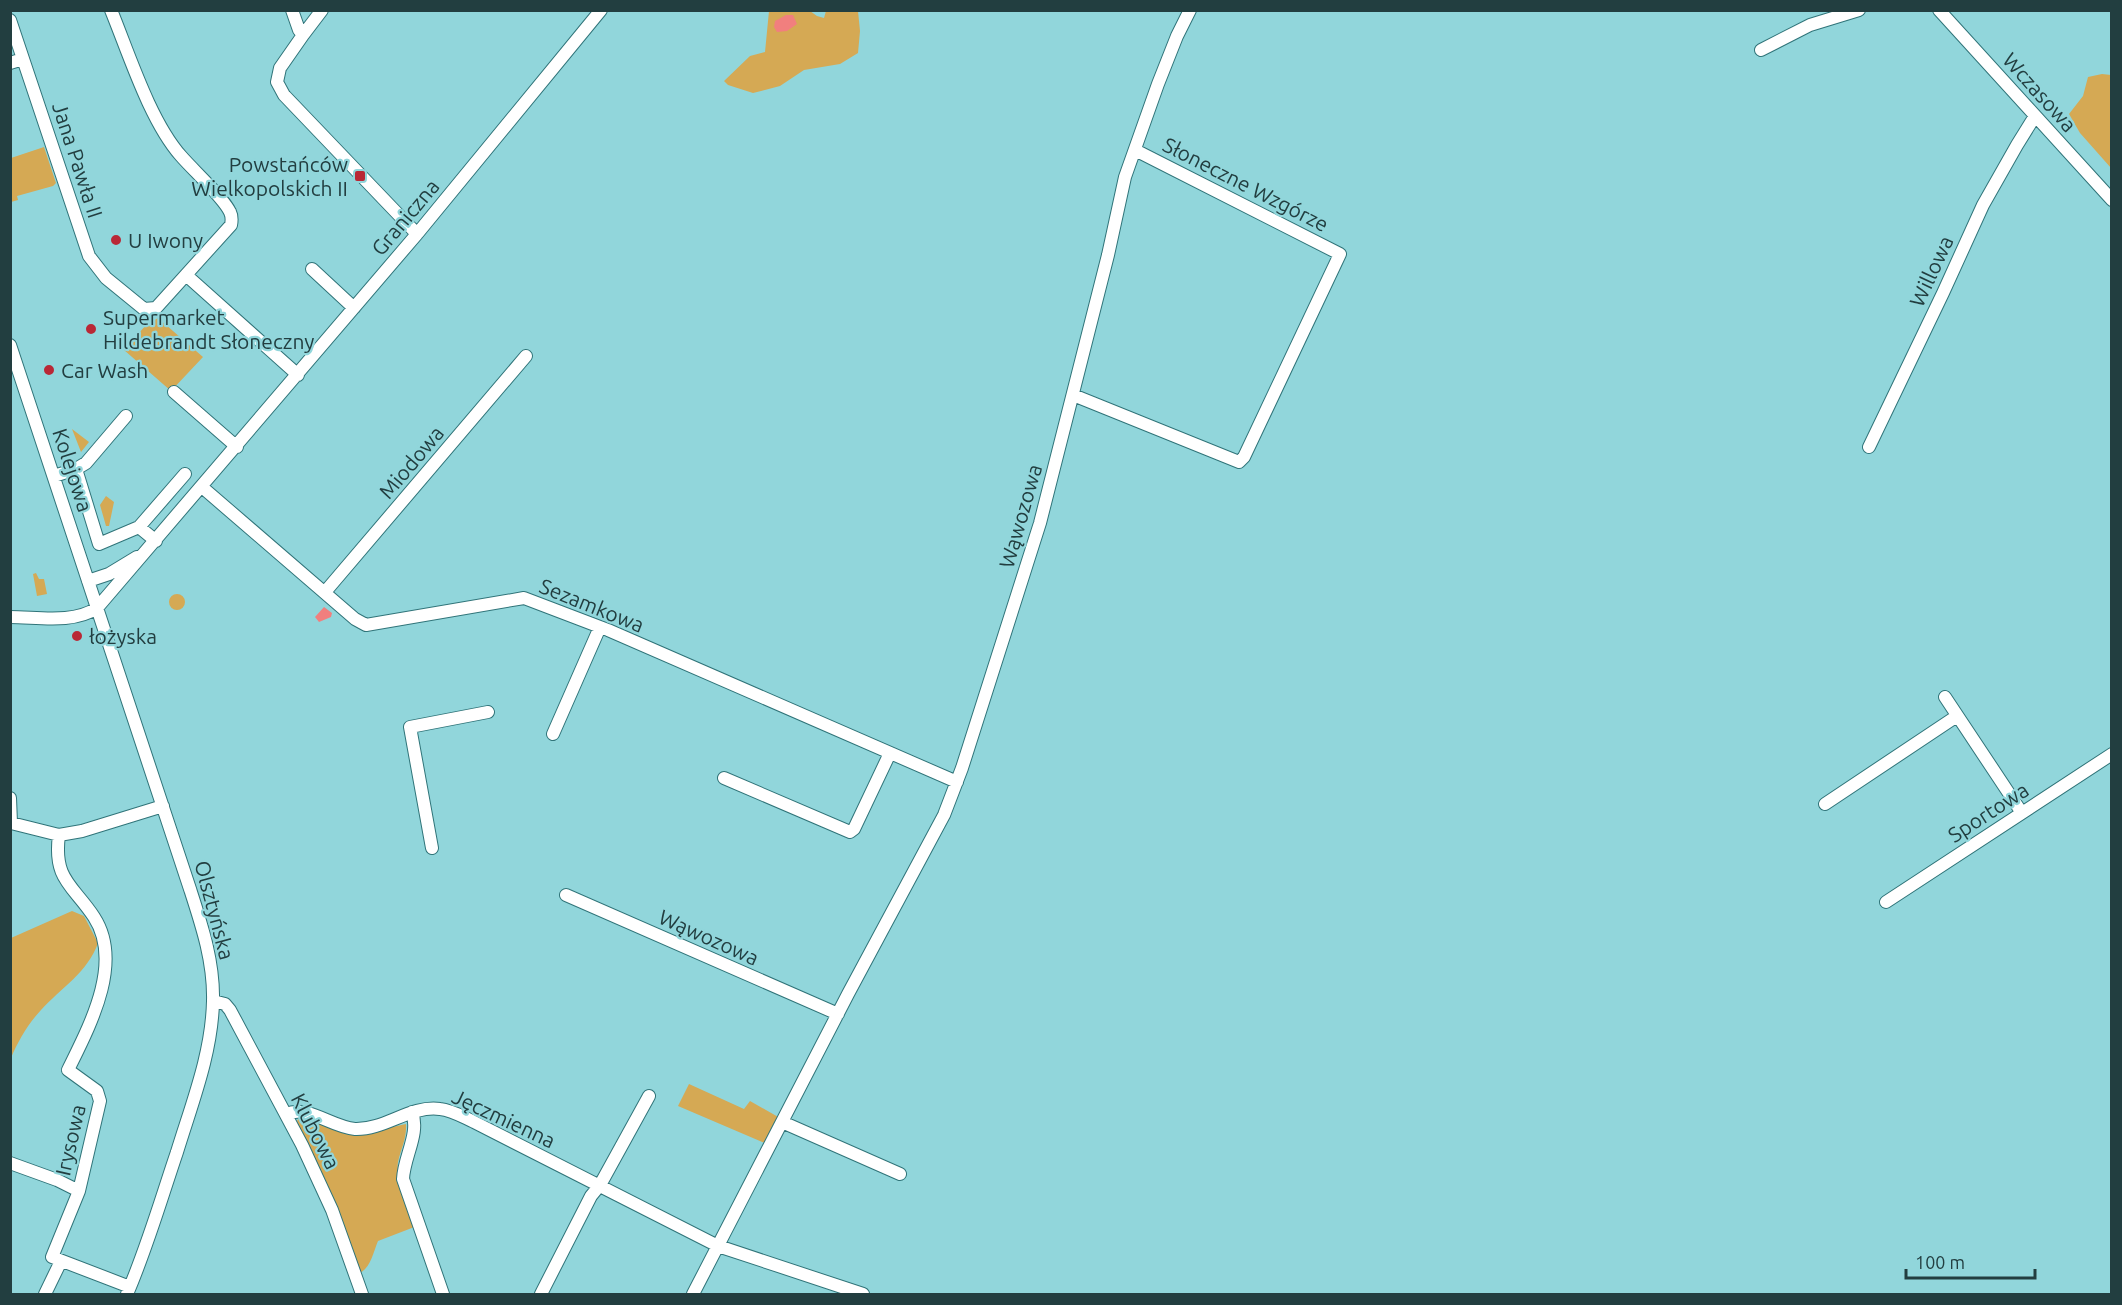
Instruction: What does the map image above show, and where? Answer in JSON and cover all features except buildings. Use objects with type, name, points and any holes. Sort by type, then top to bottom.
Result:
[{"type":"street","name":"Jana Pawła II","points":[[10,20],[89,256],[106,278],[148,310],[156,308],[231,225],[231,213],[171,142],[147,100],[111,10]]},
{"type":"street","points":[[292,10],[298,30],[303,35]]},
{"type":"street","points":[[322,10],[280,68],[277,82],[284,95],[417,234]]},
{"type":"street","name":"Graniczna","points":[[97,608],[417,234],[601,10]]},
{"type":"street","name":"Wąwozowa","points":[[693,1294],[837,1014],[944,815],[957,782],[1040,523],[1108,255],[1125,177],[1162,74],[1190,10]]},
{"type":"street","points":[[1761,50],[1810,25],[1859,10]]},
{"type":"street","name":"Wczasowa","points":[[1939,10],[2112,200]]},
{"type":"street","points":[[10,63],[23,59]]},
{"type":"street","name":"Willowa","points":[[1869,447],[1983,205],[2036,116]]},
{"type":"street","name":"Słoneczne Wzgórze","points":[[1072,395],[1239,462],[1244,457],[1340,254],[1134,150]]},
{"type":"street","points":[[312,269],[354,308]]},
{"type":"street","points":[[186,275],[298,375]]},
{"type":"street","name":"Kolejowa","points":[[10,345],[97,608]]},
{"type":"street","name":"Miodowa","points":[[325,592],[526,356]]},
{"type":"street","points":[[174,392],[237,447]]},
{"type":"street","points":[[54,476],[86,463],[126,416]]},
{"type":"street","points":[[76,469],[99,544],[139,527],[185,474]]},
{"type":"street","name":"Sezamkowa","points":[[202,487],[355,619],[366,625],[524,598],[600,627],[957,782]]},
{"type":"street","points":[[139,527],[154,543]]},
{"type":"street","name":"Graniczna","points":[[88,581],[109,574],[154,543]]},
{"type":"street","points":[[10,617],[76,617],[87,615],[97,608]]},
{"type":"street","name":"Olsztyńska","points":[[97,608],[202,926],[212,968],[213,1001],[204,1065],[129,1291]]},
{"type":"street","points":[[553,734],[600,627]]},
{"type":"street","points":[[1946,697],[2022,813]]},
{"type":"street","points":[[432,848],[410,727],[488,712]]},
{"type":"street","points":[[1825,804],[1958,716]]},
{"type":"street","points":[[723,778],[850,832],[854,830],[890,753]]},
{"type":"street","name":"Sportowa","points":[[1886,902],[2112,754]]},
{"type":"street","points":[[10,798],[11,824],[59,835],[81,831],[163,806]]},
{"type":"street","name":"Irysowa","points":[[59,835],[57,848],[59,866],[64,880],[94,917],[103,935],[107,960],[97,1003],[68,1070],[97,1091],[100,1101],[79,1191],[52,1257],[61,1261]]},
{"type":"street","name":"Wąwozowa","points":[[566,895],[837,1014]]},
{"type":"street","name":"Klubowa","points":[[213,1001],[225,1004],[230,1010],[286,1114],[332,1210],[362,1294]]},
{"type":"street","points":[[541,1294],[591,1196],[600,1185],[649,1096]]},
{"type":"street","name":"Jęczmienna","points":[[286,1114],[295,1110],[304,1111],[331,1124],[355,1129],[373,1127],[428,1108],[442,1109],[457,1114],[718,1246],[863,1294]]},
{"type":"street","points":[[411,1112],[416,1122],[403,1168],[403,1179],[443,1294]]},
{"type":"street","points":[[782,1122],[900,1174]]},
{"type":"street","points":[[10,1163],[57,1180],[79,1191]]},
{"type":"street","points":[[45,1294],[61,1261],[129,1291]]},
{"type":"shaded area","points":[[769,11],[810,11],[824,18],[826,11],[858,11],[860,31],[858,53],[840,64],[804,70],[780,86],[753,93],[728,85],[724,81],[750,56],[765,52]]},
{"type":"shaded area","points":[[786,15],[793,15],[797,24],[787,31],[777,32],[774,27],[775,21]]},
{"type":"shaded area","points":[[2111,75],[2111,168],[2080,133],[2069,114],[2083,96],[2088,77]]},
{"type":"shaded area","points":[[44,147],[56,183],[53,186],[17,196],[18,200],[11,202],[11,158]]},
{"type":"shaded area","points":[[158,318],[203,357],[171,391],[124,350],[146,325]]},
{"type":"shaded area","points":[[72,429],[89,442],[81,452]]},
{"type":"shaded area","points":[[106,496],[114,502],[109,526],[106,526],[100,505]]},
{"type":"shaded area","points":[[36,573],[39,579],[44,579],[47,594],[37,596],[33,574]]},
{"type":"shaded area","points":[[174,594],[180,594],[185,602],[183,608],[174,610],[169,605],[169,599]]},
{"type":"shaded area","points":[[324,607],[332,613],[331,617],[319,622],[315,617]]},
{"type":"shaded area","points":[[72,911],[84,916],[98,943],[94,953],[81,971],[32,1021],[11,1058],[11,938]]},
{"type":"shaded area","points":[[689,1084],[744,1109],[750,1101],[780,1118],[767,1144],[678,1106]]},
{"type":"shaded area","points":[[299,1118],[355,1135],[406,1124],[398,1169],[401,1185],[417,1226],[378,1241],[369,1263],[360,1273],[331,1193],[298,1129],[300,1128],[297,1121]]},
{"type":"place","name":"Powstańców Wielkopolskich II","points":[[360,176]]},
{"type":"place","name":"U Iwony","points":[[116,240]]},
{"type":"place","name":"Supermarket Hildebrandt Słoneczny","points":[[91,329]]},
{"type":"place","name":"Car Wash","points":[[49,370]]},
{"type":"place","name":"łożyska","points":[[77,636]]}]
